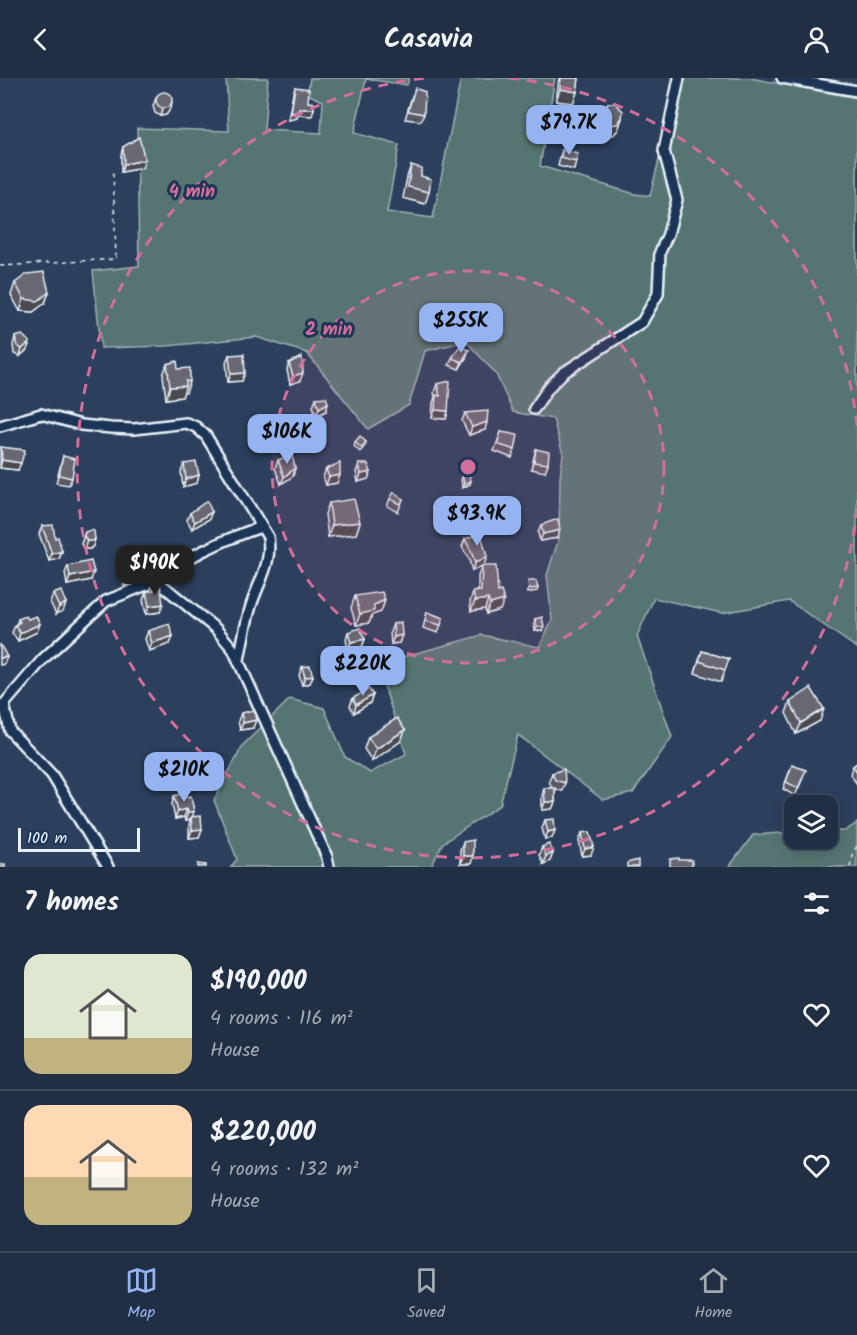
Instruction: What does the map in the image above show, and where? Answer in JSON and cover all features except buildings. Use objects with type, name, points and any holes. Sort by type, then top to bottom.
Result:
[{"type":"street","points":[[534,409],[549,387],[563,373],[642,321],[658,294],[660,252],[668,234],[677,200],[664,151],[679,78]]},
{"type":"street","points":[[782,78],[857,91]]},
{"type":"street","points":[[0,426],[41,414],[81,424],[111,428],[134,429],[186,423],[196,427],[206,436],[268,537],[270,549],[267,566],[252,601],[239,660]]},
{"type":"street","points":[[141,587],[185,561],[261,527]]},
{"type":"street","points":[[108,867],[52,775],[10,731],[2,706],[43,659],[99,607],[116,596],[155,583],[162,585],[216,629],[233,649],[329,867]]},
{"type":"path","points":[[0,266],[116,260],[113,170]]},
{"type":"path","points":[[850,867],[852,855],[857,846]]},
{"type":"green space","points":[[226,78],[268,78],[264,130],[321,133],[323,101],[307,94],[310,78],[409,78],[407,85],[366,79],[354,133],[399,145],[387,212],[433,218],[461,78],[555,78],[540,166],[635,194],[650,196],[679,78],[750,78],[857,98],[857,648],[789,601],[722,613],[654,598],[637,636],[672,737],[633,793],[603,800],[518,735],[500,805],[443,843],[431,867],[231,867],[237,859],[214,800],[243,745],[290,699],[324,708],[345,757],[370,773],[406,754],[377,664],[482,635],[539,647],[552,621],[547,575],[559,538],[560,477],[563,454],[553,419],[513,412],[496,374],[466,341],[425,351],[409,405],[368,429],[307,353],[256,337],[167,346],[101,348],[93,271],[139,266],[137,128],[229,131]]},
{"type":"green space","points":[[857,823],[857,867],[729,867],[753,835],[784,833],[784,849],[838,849],[838,831],[845,831]]}]
